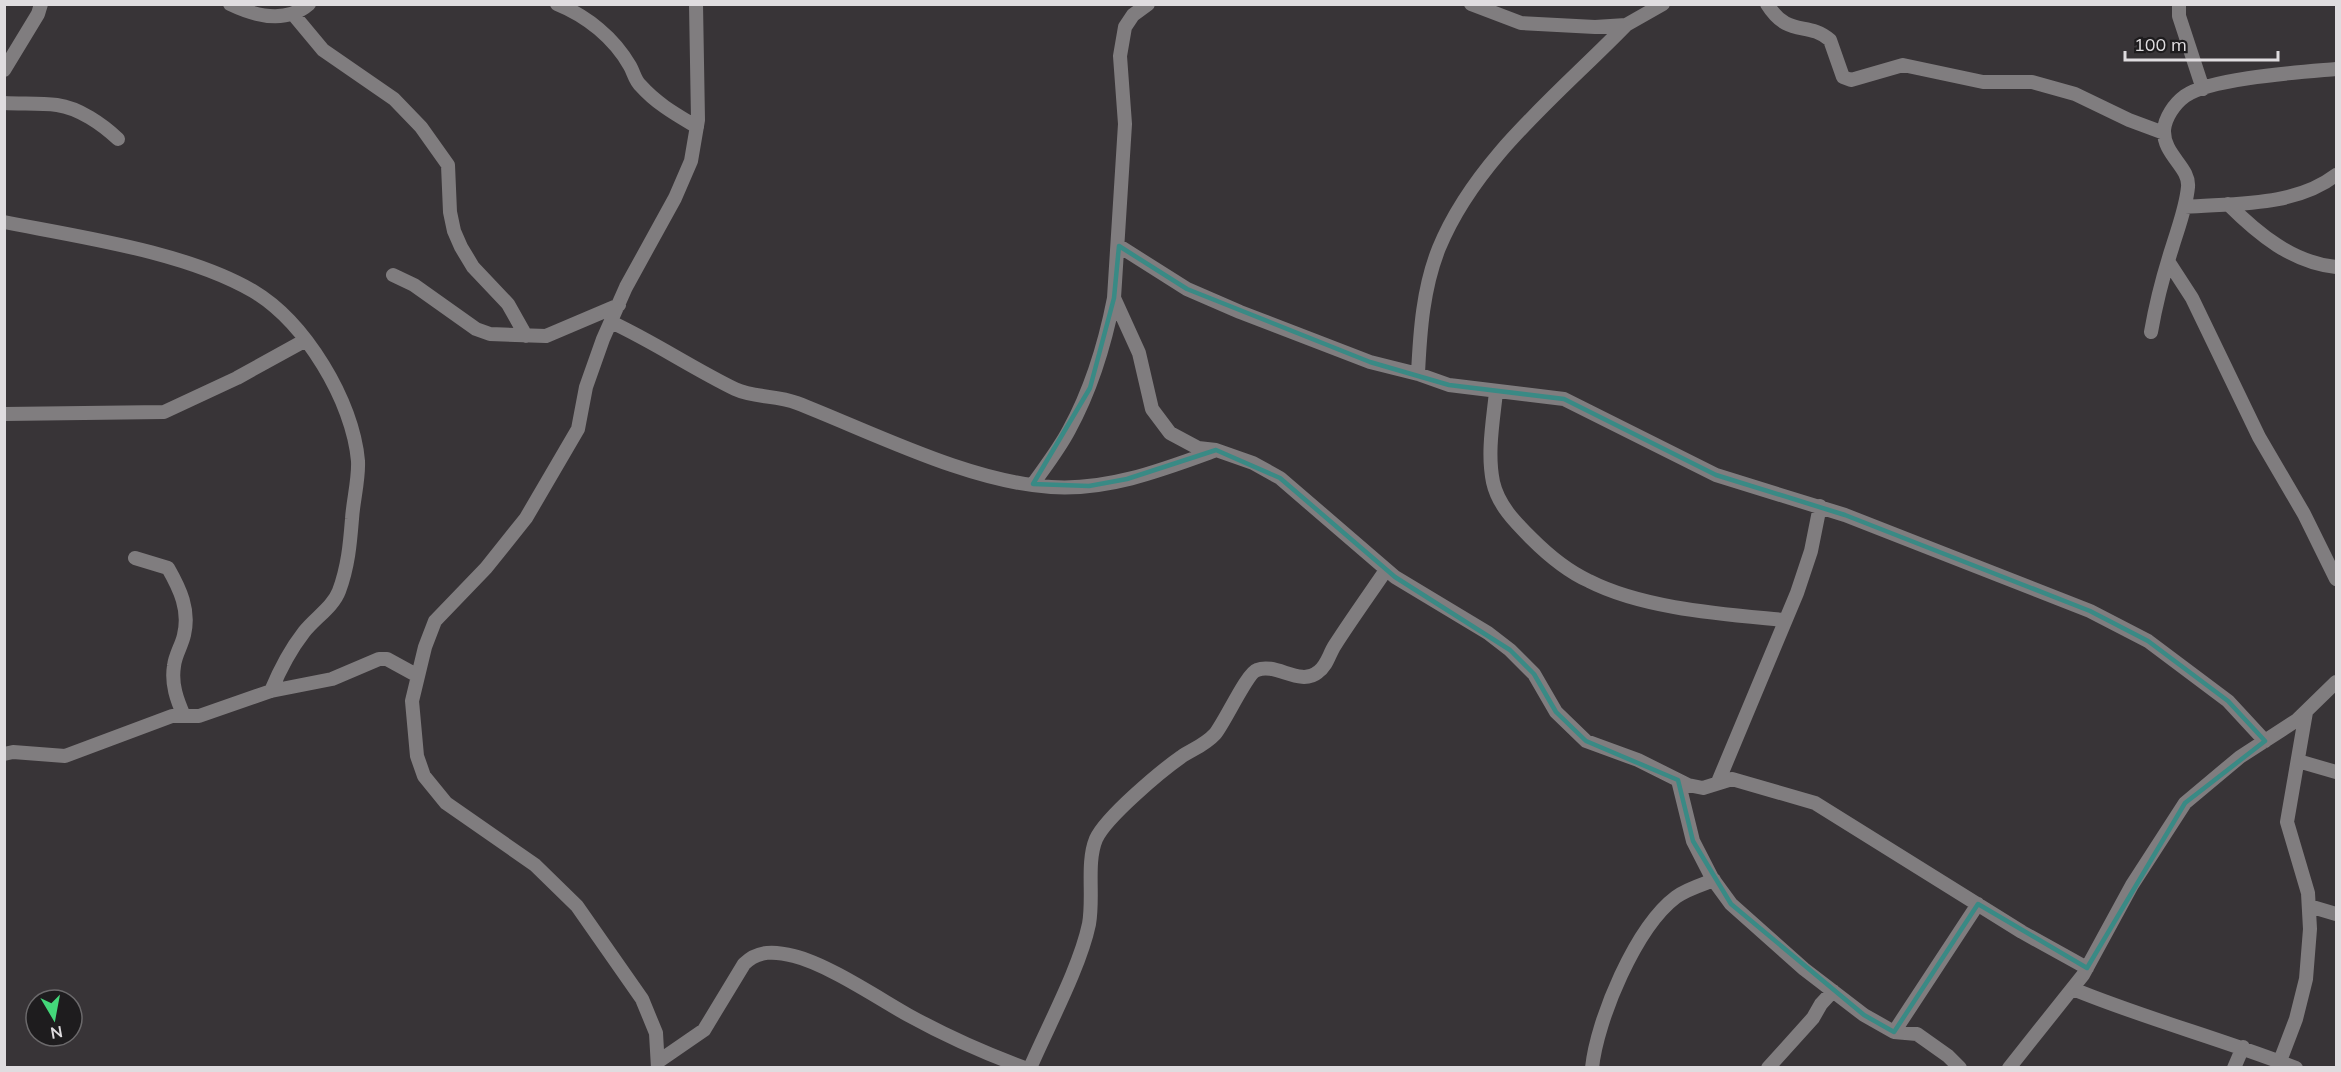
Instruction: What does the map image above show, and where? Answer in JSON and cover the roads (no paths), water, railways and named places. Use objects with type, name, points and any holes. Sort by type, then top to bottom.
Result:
[{"type":"street","points":[[4,70],[38,14],[41,4]]},
{"type":"street","points":[[230,4],[276,18],[293,14],[309,4]]},
{"type":"street","points":[[558,4],[578,12],[611,39],[630,66],[638,84],[657,102],[697,127]]},
{"type":"street","points":[[662,1061],[656,1033],[642,999],[577,906],[535,865],[446,803],[424,776],[417,756],[412,701],[435,621],[486,568],[526,518],[578,429],[586,387],[611,322],[692,161],[697,127],[696,4]]},
{"type":"street","points":[[1033,484],[1069,431],[1090,388],[1106,338],[1114,298],[1119,246],[1125,124],[1119,56],[1125,27],[1133,15],[1148,4]]},
{"type":"street","points":[[1471,4],[1521,23],[1595,27],[1626,25]]},
{"type":"street","points":[[1418,374],[1420,323],[1439,250],[1456,213],[1519,132],[1626,25],[1663,4]]},
{"type":"street","points":[[1767,4],[1783,24],[1824,35],[1830,40],[1843,77],[1851,80],[1904,65],[1983,82],[2032,82],[2075,94],[2129,120],[2164,133]]},
{"type":"street","points":[[2179,4],[2179,16],[2203,89]]},
{"type":"street","points":[[293,14],[323,50],[394,99],[421,127],[448,165],[450,212],[454,231],[461,247],[473,267],[508,304],[526,336]]},
{"type":"street","points":[[2151,332],[2168,261],[2185,207],[2189,183],[2181,167],[2168,152],[2164,133],[2166,118],[2185,96],[2203,89],[2248,79],[2337,69]]},
{"type":"street","points":[[4,103],[57,105],[81,114],[104,127],[118,139]]},
{"type":"street","points":[[2185,207],[2228,204],[2301,194],[2312,191],[2337,175]]},
{"type":"street","points":[[2228,204],[2250,226],[2286,251],[2314,265],[2337,267]]},
{"type":"street","points":[[4,222],[138,250],[208,269],[254,292],[284,316],[322,363],[340,398],[353,435],[358,463],[349,562],[338,594],[285,658],[271,691]]},
{"type":"street","points":[[1119,246],[1188,289],[1240,312],[1370,362],[1418,374],[1449,385],[1564,399],[1716,475],[1820,506],[2090,611],[2148,641],[2228,701],[2265,741]]},
{"type":"street","points":[[2168,261],[2192,298],[2259,437],[2304,514],[2337,579]]},
{"type":"street","points":[[393,275],[414,285],[476,329],[490,334],[546,336],[619,305]]},
{"type":"street","points":[[1114,298],[1139,353],[1152,409],[1170,433],[1198,447],[1216,450],[1253,463],[1280,478],[1386,570],[1488,633],[1510,650],[1534,674],[1556,712],[1586,741],[1638,760],[1678,780],[1703,788],[1732,779],[1815,803],[1978,904],[2087,968]]},
{"type":"street","points":[[611,322],[647,338],[738,390],[793,401],[957,465],[1006,480],[1051,487],[1089,486],[1128,479],[1216,450]]},
{"type":"street","points":[[4,414],[164,412],[237,378],[304,341]]},
{"type":"street","points":[[1496,392],[1490,463],[1494,484],[1502,504],[1518,525],[1552,558],[1588,581],[1623,595],[1731,615],[1784,620]]},
{"type":"street","points":[[1718,783],[1797,593],[1811,551],[1820,506]]},
{"type":"street","points":[[135,558],[168,568],[179,587],[185,606],[184,636],[173,666],[176,695],[184,716]]},
{"type":"street","points":[[1030,1068],[1089,926],[1093,892],[1091,863],[1096,838],[1106,825],[1164,771],[1215,734],[1247,678],[1256,670],[1267,669],[1303,677],[1316,675],[1322,670],[1334,647],[1386,570]]},
{"type":"street","points":[[4,754],[65,756],[163,719],[199,716],[271,691],[332,679],[379,659],[387,659],[418,676]]},
{"type":"street","points":[[2009,1068],[2073,989],[2087,968],[2144,866],[2185,803],[2240,757],[2306,712],[2337,682]]},
{"type":"street","points":[[2280,1061],[2296,1019],[2306,979],[2308,893],[2287,822],[2306,712]]},
{"type":"street","points":[[2298,761],[2337,772]]},
{"type":"street","points":[[1678,780],[1693,841],[1714,880],[1731,904],[1764,935],[1864,1015],[1894,1032],[1917,1034],[1948,1056],[1960,1068]]},
{"type":"street","points":[[1592,1068],[1602,1023],[1636,948],[1676,898],[1714,880]]},
{"type":"street","points":[[1894,1032],[1955,944],[1978,904]]},
{"type":"street","points":[[2309,906],[2337,914]]},
{"type":"street","points":[[662,1061],[704,1030],[744,964],[752,956],[779,953],[797,956],[851,982],[968,1047],[1024,1068]]},
{"type":"street","points":[[2073,989],[2124,1010],[2243,1047],[2296,1068]]},
{"type":"street","points":[[1768,1068],[1813,1018],[1821,1004],[1833,991]]},
{"type":"street","points":[[2234,1068],[2243,1047]]},
{"type":"street","points":[[662,1061],[677,1068]]}]
